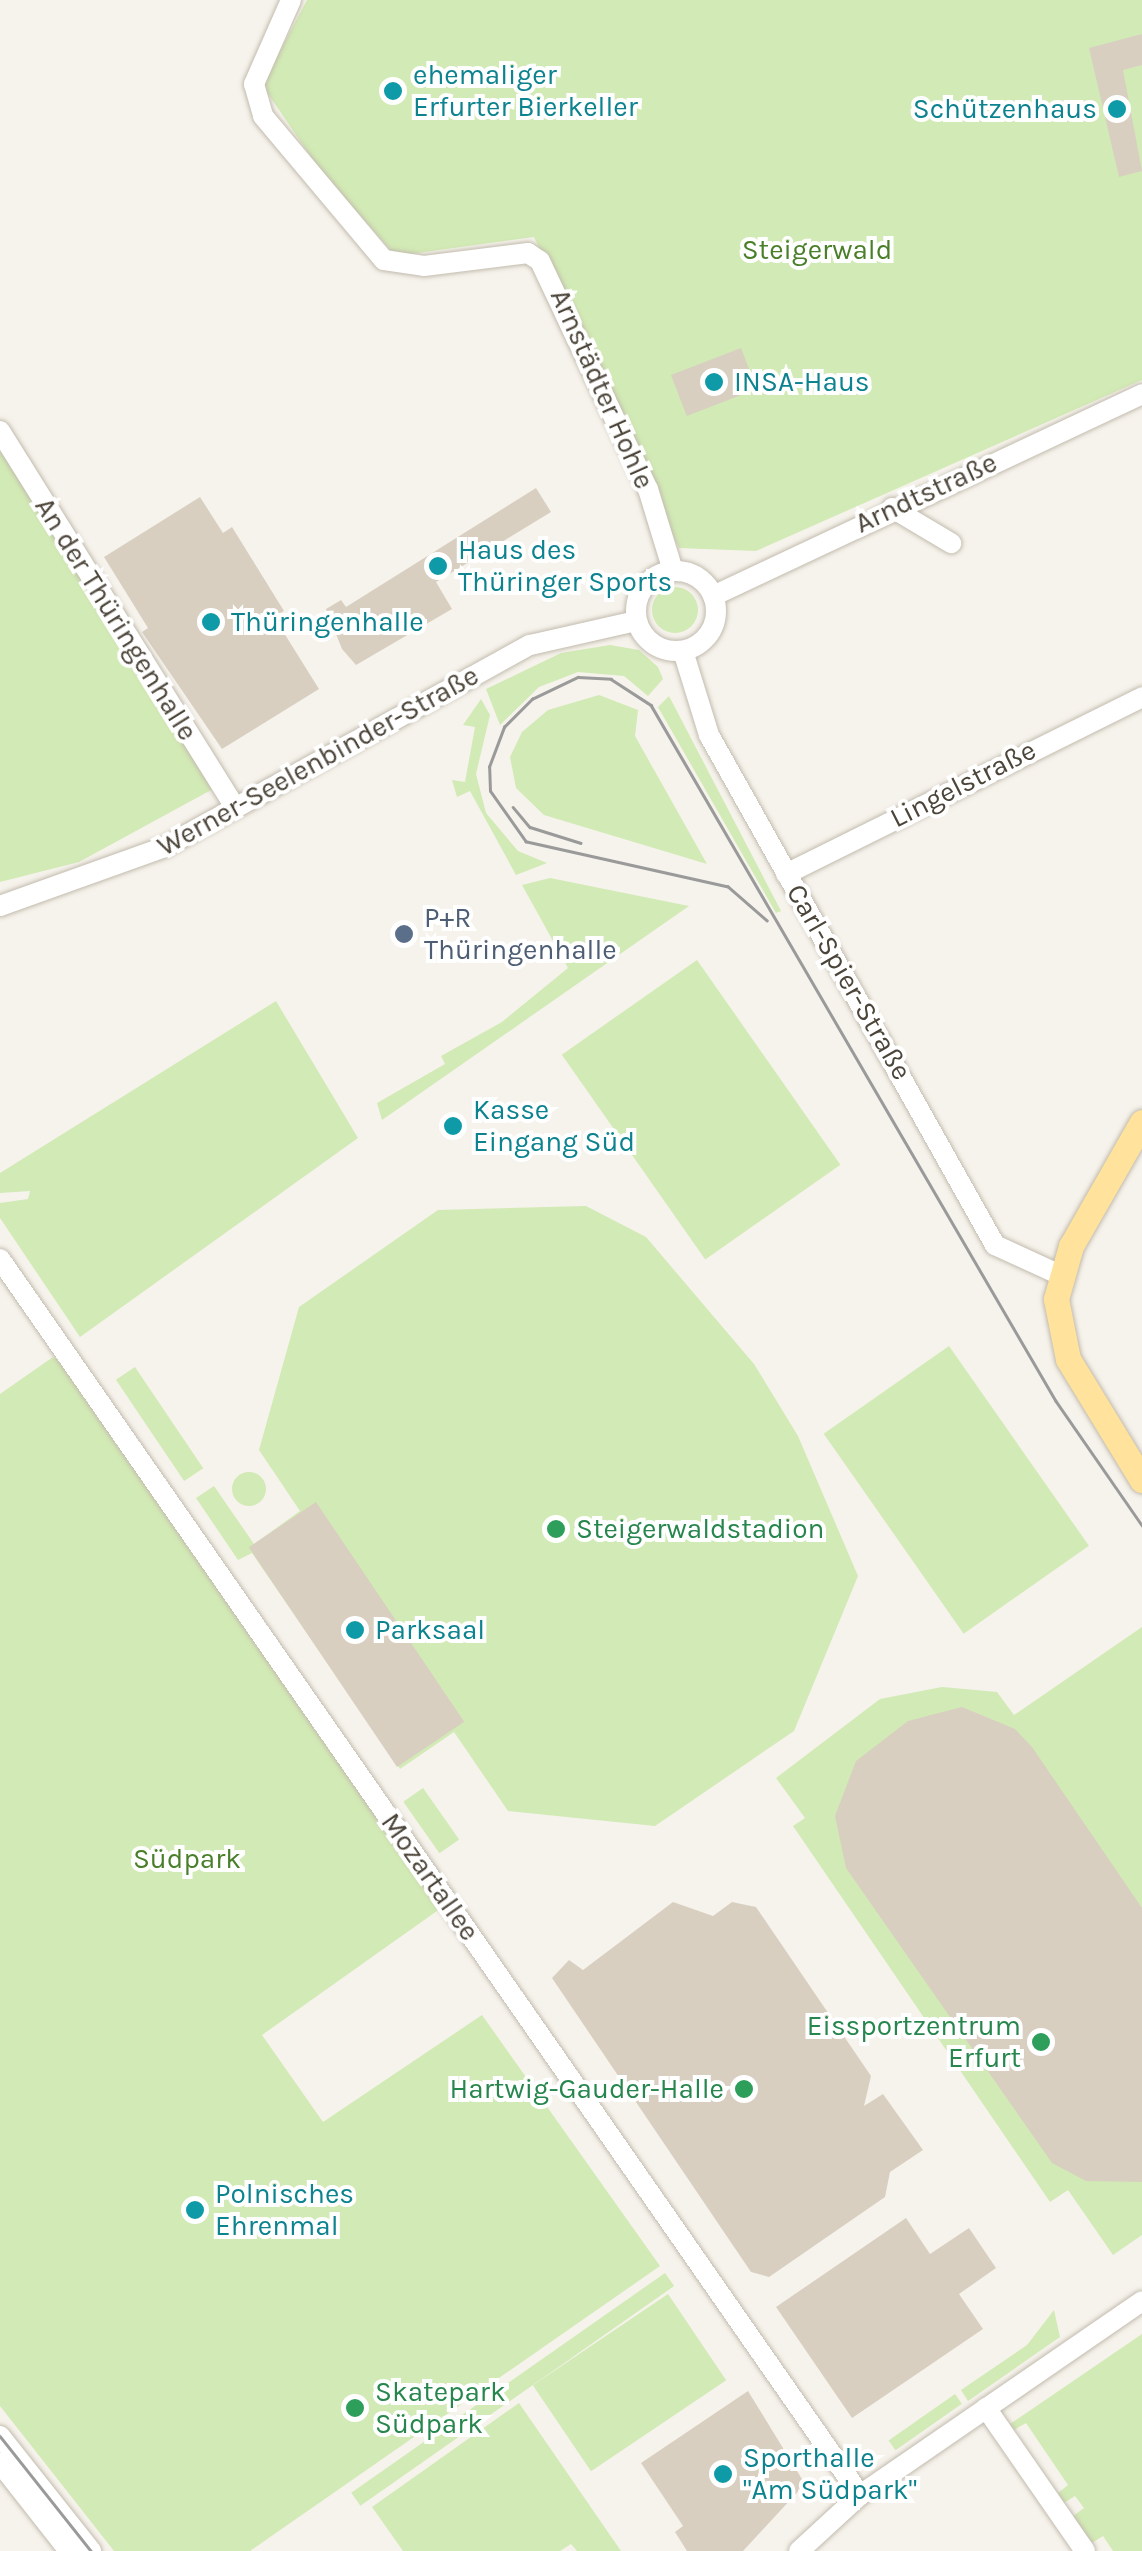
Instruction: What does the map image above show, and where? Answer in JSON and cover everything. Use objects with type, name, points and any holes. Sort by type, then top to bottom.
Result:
[{"type":"main road","points":[[1142,1122],[1058,1274],[1059,1334],[1068,1360],[1134,1451],[1142,1480]]},
{"type":"street","name":"Arnstädter Hohle","points":[[291,0],[254,84],[263,116],[384,260],[424,266],[528,254],[540,261],[648,490],[673,572]]},
{"type":"street","name":"Arndtstraße","points":[[712,596],[1142,394]]},
{"type":"street","name":"An der Thüringenhalle","points":[[0,430],[235,807]]},
{"type":"street","points":[[896,507],[951,543]]},
{"type":"street","points":[[673,572],[697,577],[712,596],[713,626],[682,651],[654,645],[636,621],[646,584],[673,572]]},
{"type":"street","name":"Werner-Seelenbinder-Straße","points":[[0,906],[95,878],[235,807],[530,645],[636,621]]},
{"type":"street","name":"Carl-Spier-Straße","points":[[682,651],[709,735],[995,1245],[1058,1274]]},
{"type":"street","name":"Lingelstraße","points":[[786,874],[1142,697]]},
{"type":"street","name":"Mozartallee","points":[[0,1260],[860,2496]]},
{"type":"street","points":[[799,2551],[860,2496],[1142,2301]]},
{"type":"street","points":[[986,2408],[1084,2551]]},
{"type":"street","points":[[0,2436],[91,2551]]},
{"type":"street","points":[[0,2463],[70,2551]]},
{"type":"green space","name":"Steigerwald","points":[[307,0],[1142,0],[1142,380],[756,551],[679,548],[534,237],[396,256],[320,170],[262,85]]},
{"type":"green space","points":[[0,446],[213,789],[79,862],[0,882]]},
{"type":"green space","points":[[675,587],[691,594],[698,610],[691,626],[675,633],[659,626],[652,610],[659,594]]},
{"type":"green space","points":[[610,645],[639,650],[658,667],[663,679],[648,696],[624,676],[578,672],[539,687],[500,725],[486,689],[561,653]]},
{"type":"green space","points":[[599,695],[638,710],[635,736],[707,864],[544,815],[516,788],[510,757],[522,732],[548,710]]},
{"type":"green space","points":[[669,696],[781,911],[776,913],[658,707]]},
{"type":"green space","points":[[481,699],[490,715],[476,774],[486,813],[518,851],[547,863],[516,875],[470,791],[457,797],[452,780],[465,782],[475,727],[463,725]]},
{"type":"green space","points":[[550,878],[689,906],[382,1120],[377,1103],[445,1064],[441,1056],[502,1022],[568,968],[522,885]]},
{"type":"green space","points":[[697,960],[840,1165],[705,1259],[562,1055]]},
{"type":"green space","points":[[276,1001],[358,1138],[80,1337],[0,1218],[0,1203],[28,1199],[30,1191],[0,1193],[0,1173]]},
{"type":"green space","name":"Steigerwaldstadion","points":[[586,1206],[646,1237],[754,1364],[798,1436],[858,1576],[794,1731],[655,1826],[508,1811],[454,1732],[400,1769],[252,1553],[238,1560],[196,1498],[214,1486],[254,1544],[300,1511],[259,1450],[299,1307],[438,1210]]},
{"type":"green space","points":[[949,1346],[1089,1546],[964,1634],[824,1434]]},
{"type":"green space","name":"Südpark","points":[[53,1357],[79,1373],[444,1906],[262,2035],[323,2122],[482,2015],[660,2266],[250,2551],[114,2551],[0,2406],[0,1394]]},
{"type":"green space","points":[[135,1367],[203,1468],[184,1481],[116,1380]]},
{"type":"green space","points":[[249,1472],[261,1477],[266,1489],[261,1501],[249,1506],[237,1501],[232,1489],[237,1477]]},
{"type":"green space","name":"Eissportzentrum Erfurt","points":[[1142,1627],[1142,2235],[1113,2255],[1068,2190],[1050,2202],[793,1826],[805,1818],[776,1778],[880,1699],[942,1687],[997,1692],[1014,1715]]},
{"type":"green space","points":[[423,1788],[459,1840],[439,1853],[403,1802]]},
{"type":"green space","points":[[665,2273],[674,2286],[360,2506],[351,2493]]},
{"type":"green space","points":[[668,2294],[726,2380],[591,2471],[533,2385]]},
{"type":"green space","points":[[1054,2310],[1060,2337],[968,2401],[961,2390],[1027,2345]]},
{"type":"green space","points":[[1142,2334],[1142,2551],[1113,2551],[1103,2536],[1092,2543],[1073,2516],[1084,2508],[1075,2496],[1064,2503],[1058,2493],[1068,2485],[1026,2423],[1014,2430],[1010,2424]]},
{"type":"green space","points":[[955,2394],[962,2404],[896,2450],[889,2440]]},
{"type":"green space","points":[[519,2403],[621,2551],[577,2551],[571,2544],[560,2551],[403,2551],[372,2507]]},
{"type":"building","name":"Schützenhaus","points":[[1142,34],[1142,65],[1123,70],[1142,171],[1119,177],[1089,48]]},
{"type":"building","name":"INSA-Haus","points":[[741,348],[757,389],[687,416],[671,375]]},
{"type":"building","name":"Haus des Thüringer Sports","points":[[536,488],[551,512],[436,582],[452,609],[356,665],[342,649],[326,609],[341,600],[346,607]]},
{"type":"building","name":"Thüringenhalle","points":[[200,497],[223,533],[232,527],[284,611],[274,617],[319,689],[222,749],[142,632],[148,628],[104,557]]},
{"type":"building","name":"Parksaal","points":[[316,1502],[464,1722],[397,1767],[249,1547]]},
{"type":"building","name":"Eissportzentrum Erfurt","points":[[962,1707],[1015,1729],[1032,1747],[1142,1908],[1142,2182],[1086,2181],[1052,2163],[846,1868],[835,1816],[856,1761],[908,1721]]},
{"type":"building","name":"Hartwig-Gauder-Halle","points":[[673,1902],[713,1916],[732,1902],[756,1907],[871,2076],[864,2106],[883,2094],[923,2150],[890,2172],[885,2197],[769,2277],[751,2272],[552,1978],[569,1960],[583,1970]]},
{"type":"building","points":[[906,2218],[930,2254],[969,2228],[996,2268],[959,2294],[983,2329],[852,2418],[776,2307]]},
{"type":"building","name":"Sporthalle \"Am Südpark\"","points":[[748,2391],[805,2484],[743,2551],[687,2551],[675,2532],[683,2526],[641,2463]]},
{"type":"tram line","points":[[767,921],[728,887],[526,842],[490,791],[489,767],[504,727],[532,699],[578,677],[611,679],[651,705],[1056,1401],[1142,1525]]},
{"type":"tram line","points":[[513,807],[530,827],[581,843]]},
{"type":"tram line","points":[[0,2436],[91,2551]]},
{"type":"place","name":"ehemaliger Erfurter Bierkeller","points":[[393,91]]},
{"type":"place","name":"Schützenhaus","points":[[1117,109]]},
{"type":"place","name":"INSA-Haus","points":[[714,382]]},
{"type":"place","name":"Haus des Thüringer Sports","points":[[438,566]]},
{"type":"place","name":"Thüringenhalle","points":[[211,622]]},
{"type":"place","name":"P+R Thüringenhalle","points":[[404,934]]},
{"type":"place","name":"Kasse Eingang Süd","points":[[453,1126]]},
{"type":"place","name":"Steigerwaldstadion","points":[[556,1529]]},
{"type":"place","name":"Parksaal","points":[[355,1630]]},
{"type":"place","name":"Eissportzentrum Erfurt","points":[[1041,2042]]},
{"type":"place","name":"Hartwig-Gauder-Halle","points":[[744,2089]]},
{"type":"place","name":"Polnisches Ehrenmal","points":[[195,2210]]},
{"type":"place","name":"Skatepark Südpark","points":[[355,2408]]},
{"type":"place","name":"Sporthalle \"Am Südpark\"","points":[[723,2474]]}]
